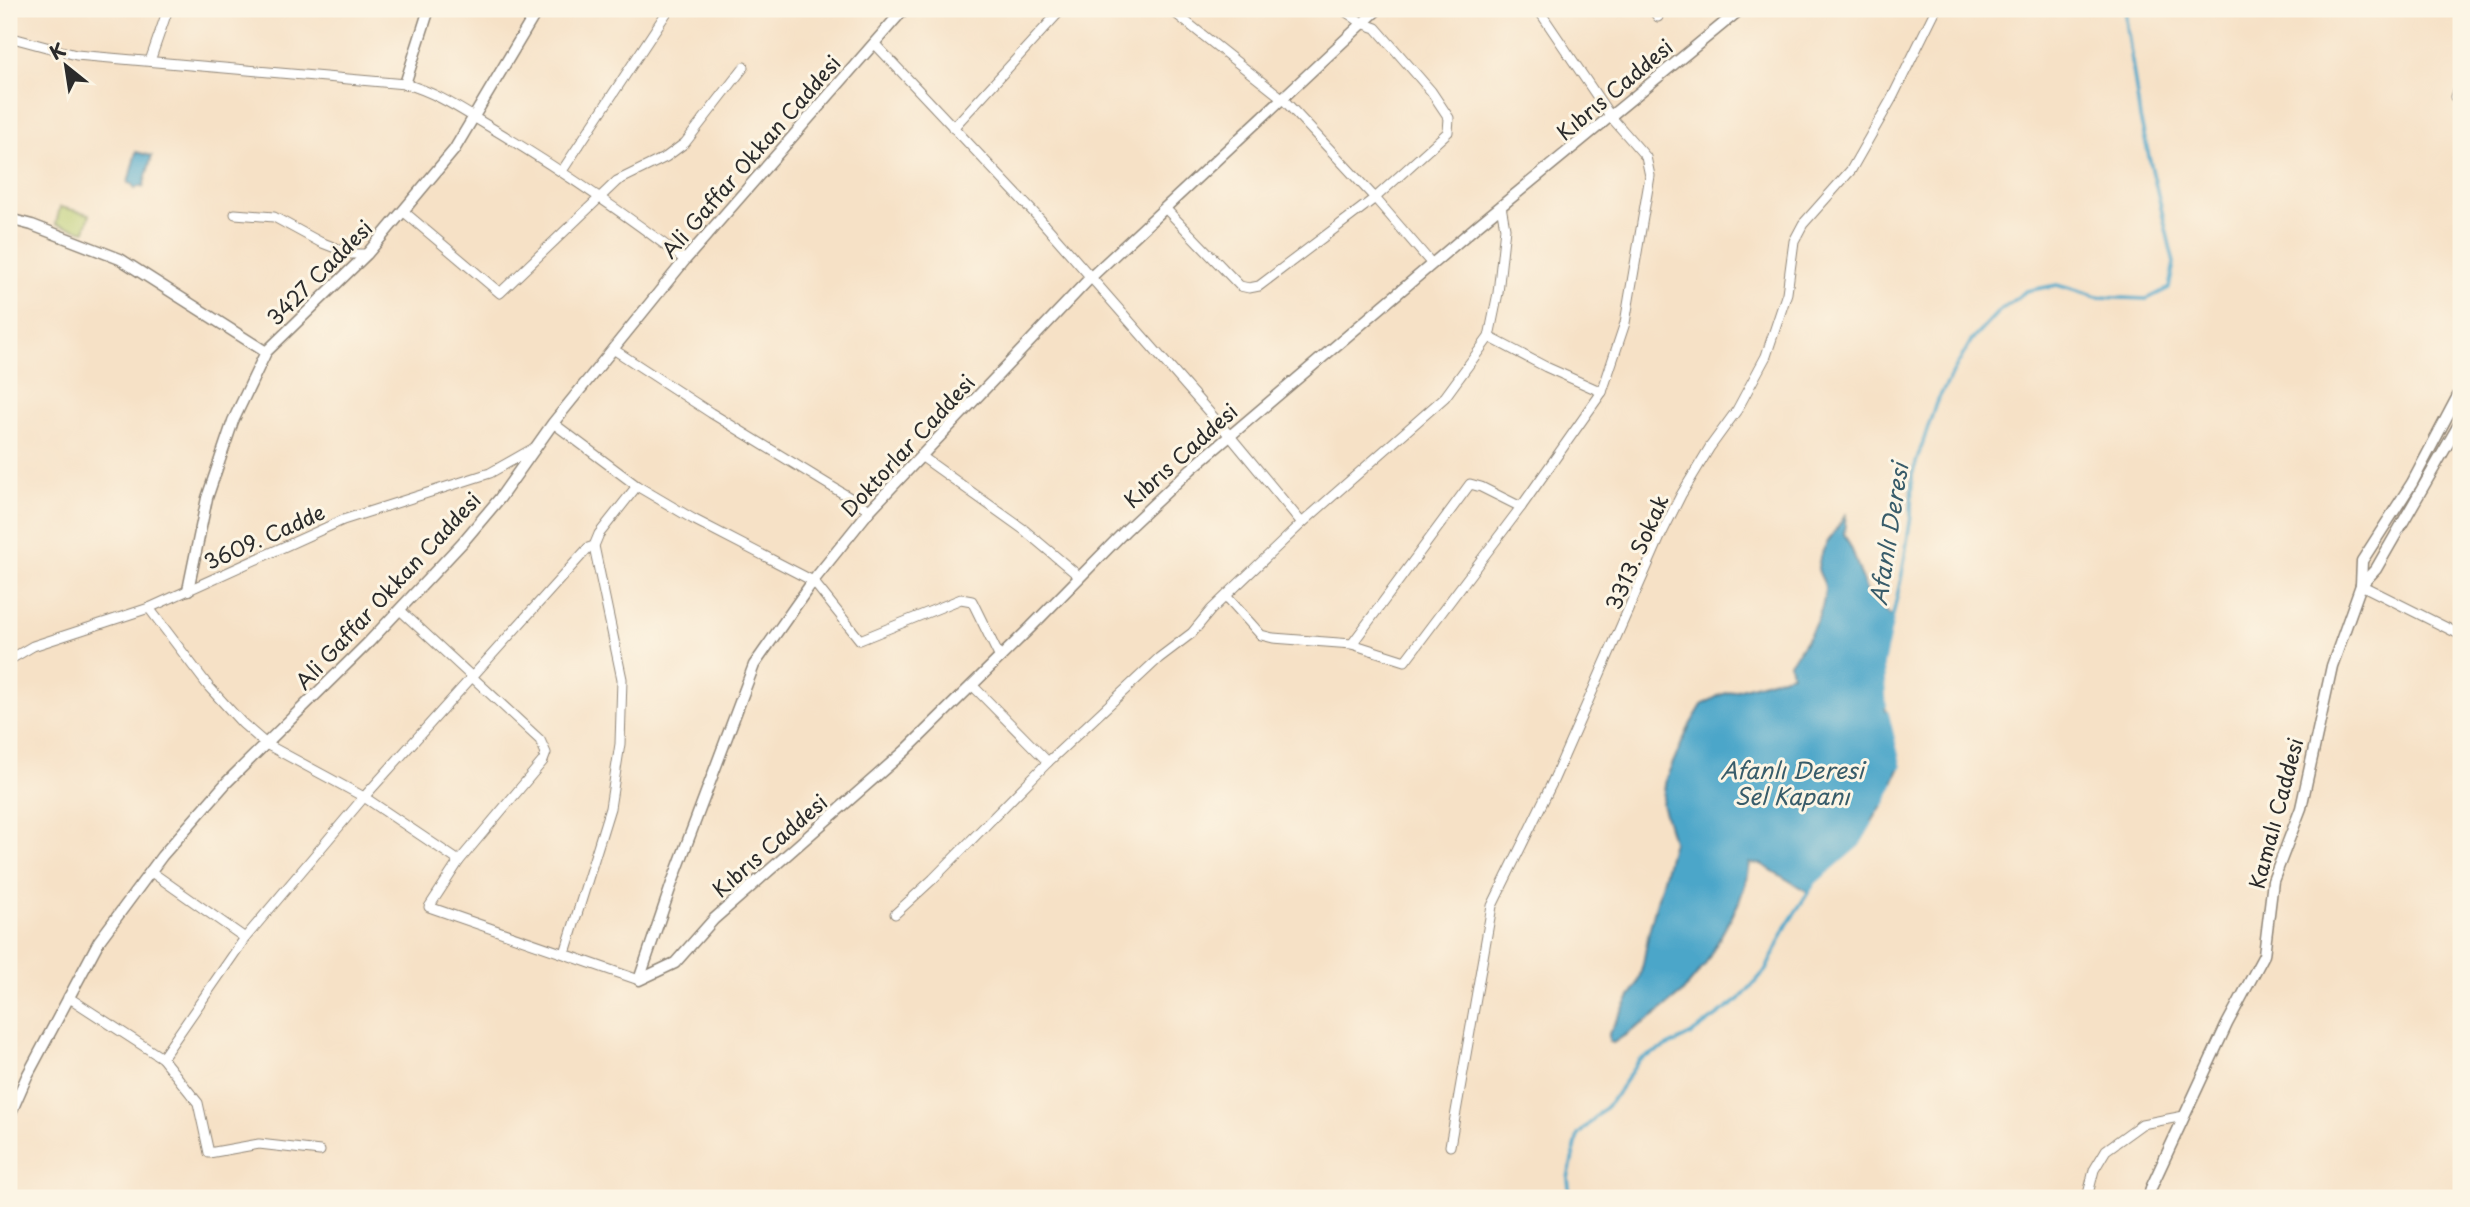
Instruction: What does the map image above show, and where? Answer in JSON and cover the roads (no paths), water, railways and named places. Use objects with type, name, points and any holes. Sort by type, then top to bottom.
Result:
[{"type":"street","points":[[150,61],[168,9]]},
{"type":"street","points":[[405,84],[429,9]]},
{"type":"street","name":"3427 Caddesi","points":[[188,590],[207,498],[233,421],[266,352],[367,254],[454,150],[538,9]]},
{"type":"street","points":[[562,172],[668,9]]},
{"type":"street","name":"Ali Gaffar Okkan Caddesi","points":[[9,1118],[27,1076],[99,940],[150,871],[227,782],[400,610],[500,498],[553,423],[685,260],[904,9]]},
{"type":"street","points":[[953,128],[1062,9]]},
{"type":"street","points":[[1171,9],[1282,98],[1432,264]]},
{"type":"street","points":[[1165,208],[1240,286],[1259,286],[1375,198],[1448,132],[1450,118],[1431,91],[1376,29],[1342,9]]},
{"type":"street","name":"Doktorlar Caddesi","points":[[639,980],[672,883],[754,665],[813,581],[870,510],[1091,276],[1378,9]]},
{"type":"street","points":[[1227,597],[1261,635],[1352,644],[1405,661],[1521,507],[1602,392],[1625,323],[1650,176],[1646,157],[1611,117],[1538,9]]},
{"type":"street","name":"Kıbrıs Caddesi","points":[[639,980],[675,963],[714,919],[896,759],[1126,530],[1230,436],[1501,206],[1741,9]]},
{"type":"street","name":"3313. Sokak","points":[[1450,1146],[1492,906],[1554,779],[1675,505],[1710,447],[1737,410],[1766,356],[1787,293],[1794,241],[1803,224],[1851,170],[1892,98],[1936,9]]},
{"type":"street","points":[[9,37],[76,55],[405,84],[425,89],[562,172],[685,260]]},
{"type":"street","points":[[874,43],[1091,276],[1302,523]]},
{"type":"street","points":[[403,211],[500,293],[617,181],[666,157],[685,143],[744,66]]},
{"type":"street","points":[[2461,79],[2455,97],[2461,94]]},
{"type":"street","points":[[894,914],[1158,658],[1192,633],[1211,610],[1302,523],[1445,397],[1489,337],[1498,293],[1505,228],[1501,206]]},
{"type":"street","points":[[235,214],[274,217],[320,242],[351,254],[367,254]]},
{"type":"street","points":[[9,219],[32,225],[120,259],[266,352]]},
{"type":"street","points":[[1489,337],[1545,368],[1602,392]]},
{"type":"street","points":[[613,349],[711,413],[870,510]]},
{"type":"street","points":[[2361,585],[2362,561],[2412,483],[2461,390]]},
{"type":"street","points":[[2361,585],[2376,569],[2461,421]]},
{"type":"street","points":[[553,423],[637,486],[693,519],[813,581],[860,640],[961,599],[972,601],[1000,658]]},
{"type":"street","name":"3609. Cadde","points":[[9,660],[33,646],[149,608],[344,520],[490,473],[534,448]]},
{"type":"street","points":[[921,456],[1023,529],[1080,578]]},
{"type":"street","points":[[1352,644],[1470,484],[1521,507]]},
{"type":"street","points":[[565,953],[610,808],[620,744],[622,679],[594,546],[599,534],[637,486]]},
{"type":"street","points":[[162,1058],[244,938],[364,797],[588,548],[594,546]]},
{"type":"street","points":[[2361,585],[2461,635]]},
{"type":"street","name":"Kamalı Caddesi","points":[[2149,1198],[2151,1188],[2227,1024],[2264,955],[2273,881],[2301,808],[2332,666],[2361,585]]},
{"type":"street","points":[[149,608],[209,687],[242,723],[266,744],[364,797],[459,860]]},
{"type":"street","points":[[400,610],[540,740],[546,753],[544,761],[459,860],[429,907],[639,980]]},
{"type":"street","points":[[972,685],[1048,762]]},
{"type":"street","points":[[150,871],[244,938]]},
{"type":"street","points":[[68,997],[162,1058],[198,1103],[209,1153],[259,1144],[320,1152]]},
{"type":"street","points":[[2087,1198],[2094,1170],[2106,1150],[2142,1124],[2184,1116]]},
{"type":"water","points":[[136,152],[152,156],[143,187],[135,189],[128,183]]},
{"type":"water","name":"Afanlı Deresi Sel Kapanı","points":[[1846,514],[1844,534],[1867,593],[1892,617],[1882,665],[1885,707],[1900,767],[1885,800],[1858,845],[1815,882],[1808,892],[1761,864],[1749,863],[1738,904],[1705,965],[1681,994],[1613,1043],[1609,1041],[1609,1033],[1638,983],[1673,841],[1662,804],[1666,778],[1702,705],[1720,695],[1792,674],[1790,663],[1802,647],[1822,608],[1825,585],[1818,570],[1819,561]]},
{"type":"waterway","name":"Afanlı Deresi","points":[[1885,706],[1882,665],[1902,574],[1911,516],[1912,475],[1936,403],[1971,341],[1998,312],[2026,291],[2057,285],[2097,297],[2147,299],[2169,288],[2174,263],[2140,118],[2126,19],[2127,9]]},
{"type":"waterway","name":"Afanlı Deresi","points":[[1887,713],[1900,767]]},
{"type":"waterway","name":"Afanlı Deresi","points":[[1882,805],[1893,783]]},
{"type":"waterway","points":[[1570,1198],[1568,1178],[1578,1135],[1611,1102],[1639,1060],[1690,1035],[1739,1000],[1766,970],[1787,925],[1815,882],[1858,845],[1871,823]]}]
